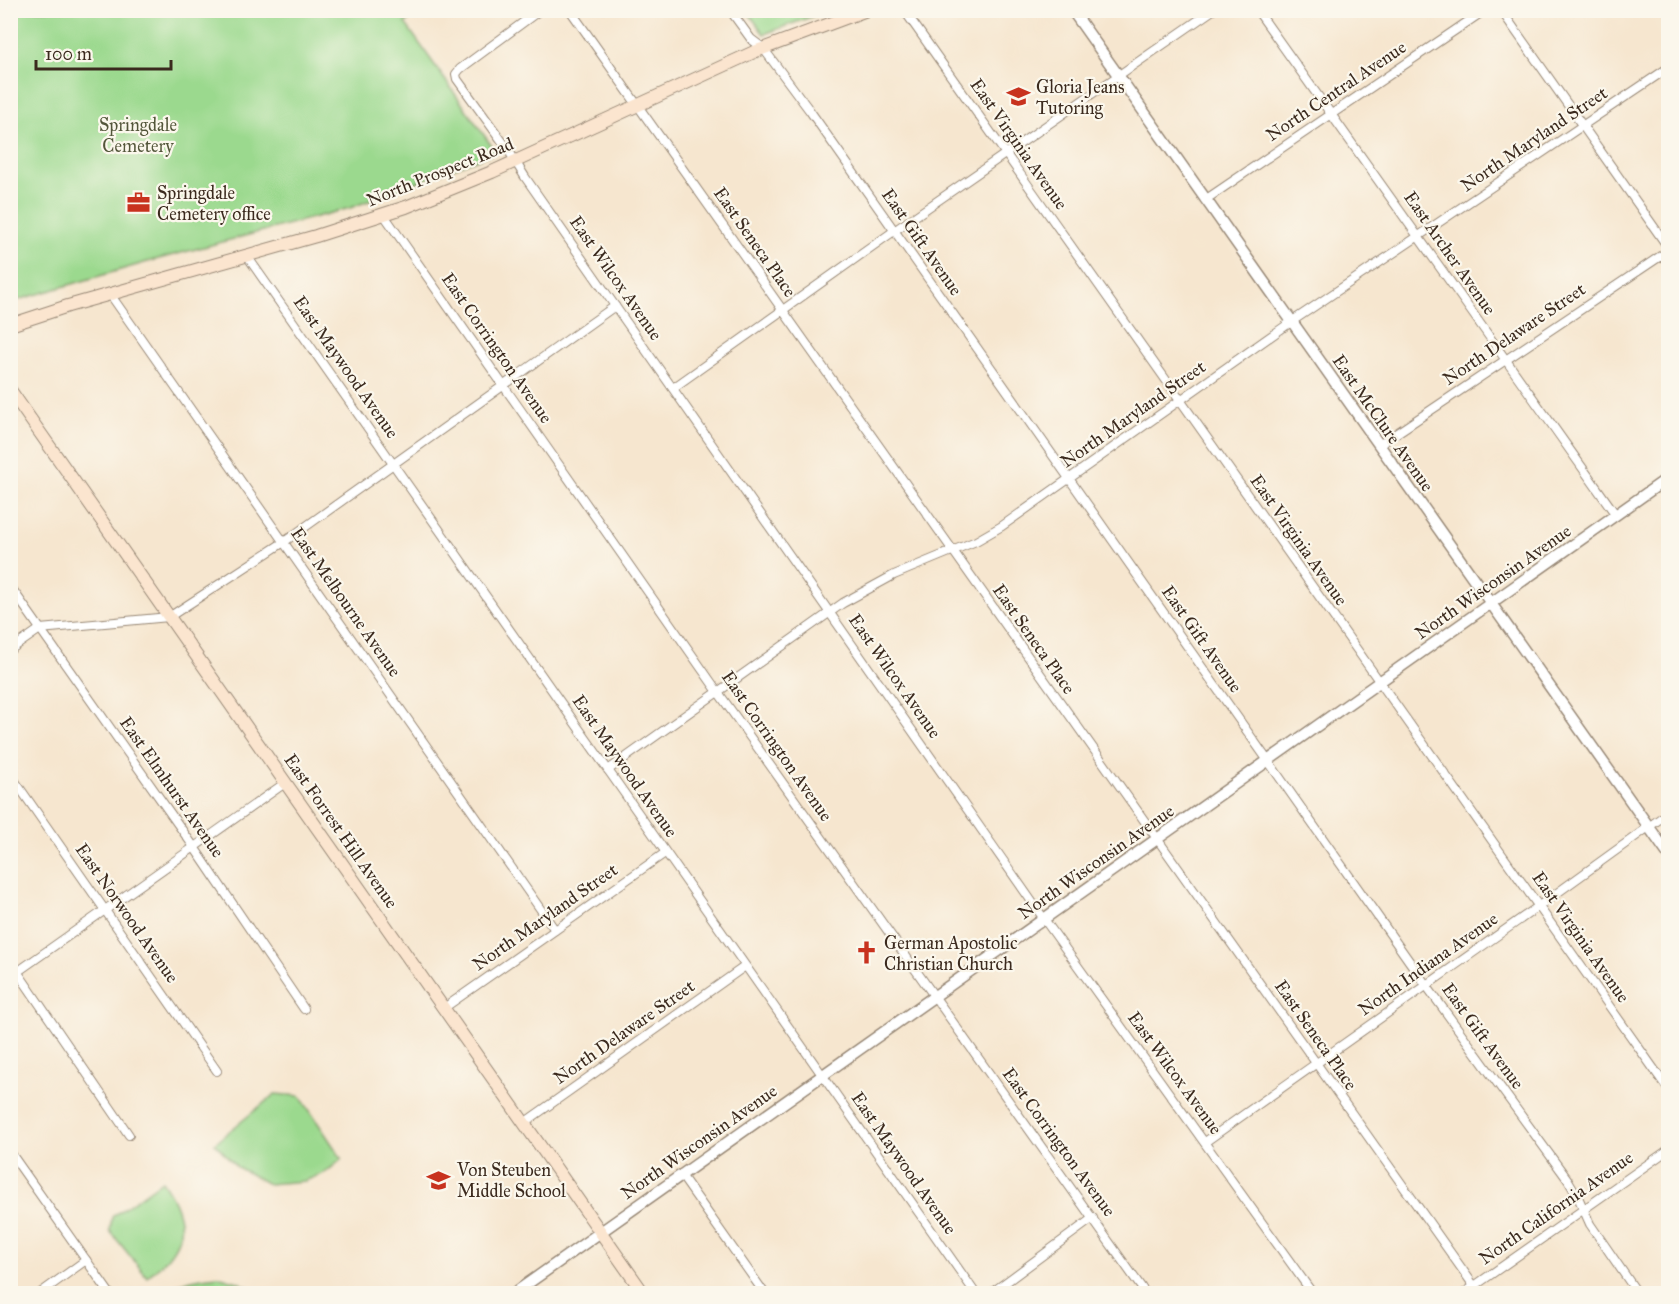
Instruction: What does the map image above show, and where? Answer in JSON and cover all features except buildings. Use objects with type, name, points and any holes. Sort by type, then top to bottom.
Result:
[{"type":"main road","name":"North Prospect Road","points":[[10,325],[384,215],[449,191],[515,162],[763,48],[867,10]]},
{"type":"main road","name":"East Forrest Hill Avenue","points":[[10,390],[644,1293]]},
{"type":"street","name":"East Wilcox Avenue","points":[[540,10],[460,69],[456,74],[458,81],[1044,919],[1313,1293]]},
{"type":"street","name":"East Seneca Place","points":[[570,10],[951,551],[1474,1286]]},
{"type":"street","name":"East Gift Avenue","points":[[730,10],[751,39],[763,48],[810,111],[1426,985],[1568,1180],[1600,1240],[1638,1293]]},
{"type":"street","name":"East Virginia Avenue","points":[[904,10],[1668,1089]]},
{"type":"street","name":"East McClure Avenue","points":[[1072,10],[1668,854]]},
{"type":"street","points":[[673,388],[894,231],[1213,10]]},
{"type":"street","name":"East Archer Avenue","points":[[1257,10],[1616,515]]},
{"type":"street","name":"North Central Avenue","points":[[1204,200],[1485,10]]},
{"type":"street","points":[[1502,10],[1668,249]]},
{"type":"street","name":"North Maryland Street","points":[[608,770],[830,612],[885,580],[989,535],[1291,322],[1668,69]]},
{"type":"street","name":"East Corrington Avenue","points":[[384,215],[718,692],[1146,1293]]},
{"type":"street","name":"North Delaware Street","points":[[1379,446],[1668,249]]},
{"type":"street","name":"East Maywood Avenue","points":[[247,256],[744,967],[976,1293]]},
{"type":"street","name":"East Melbourne Avenue","points":[[110,294],[555,930]]},
{"type":"street","points":[[10,650],[40,629],[169,617],[284,542],[615,306]]},
{"type":"street","name":"North Wisconsin Avenue","points":[[513,1293],[1668,478]]},
{"type":"street","name":"East Elmhurst Avenue","points":[[10,586],[304,1008]]},
{"type":"street","name":"East Norwood Avenue","points":[[10,774],[217,1071]]},
{"type":"street","points":[[14,975],[285,783]]},
{"type":"street","name":"North Indiana Avenue","points":[[1205,1142],[1668,813]]},
{"type":"street","name":"North Maryland Street","points":[[444,1008],[665,852]]},
{"type":"street","points":[[10,961],[14,975],[129,1135]]},
{"type":"street","name":"North Delaware Street","points":[[524,1124],[744,967]]},
{"type":"street","name":"North California Avenue","points":[[1463,1293],[1584,1211],[1668,1150]]},
{"type":"street","points":[[10,1152],[110,1293]]},
{"type":"street","points":[[681,1175],[765,1293]]},
{"type":"street","points":[[990,1293],[1093,1218]]},
{"type":"street","points":[[39,1293],[86,1260]]},
{"type":"green space","name":"Springdale Cemetery","points":[[11,10],[422,11],[405,23],[496,152],[350,208],[151,261],[11,302]]},
{"type":"green space","points":[[747,11],[827,11],[764,34]]},
{"type":"green space","points":[[275,1094],[300,1096],[342,1159],[326,1172],[305,1181],[268,1184],[237,1167],[215,1143]]},
{"type":"green space","points":[[162,1181],[177,1209],[180,1233],[177,1244],[170,1255],[147,1277],[110,1231],[112,1217]]},
{"type":"green space","points":[[218,1276],[238,1282],[259,1293],[163,1293],[189,1281]]},
{"type":"place","name":"Gloria Jeans Tutoring","points":[[1018,97]]},
{"type":"place","name":"Springdale Cemetery office","points":[[139,203]]},
{"type":"place","name":"German Apostolic Christian Church","points":[[866,953]]},
{"type":"place","name":"Von Steuben Middle School","points":[[439,1180]]}]
